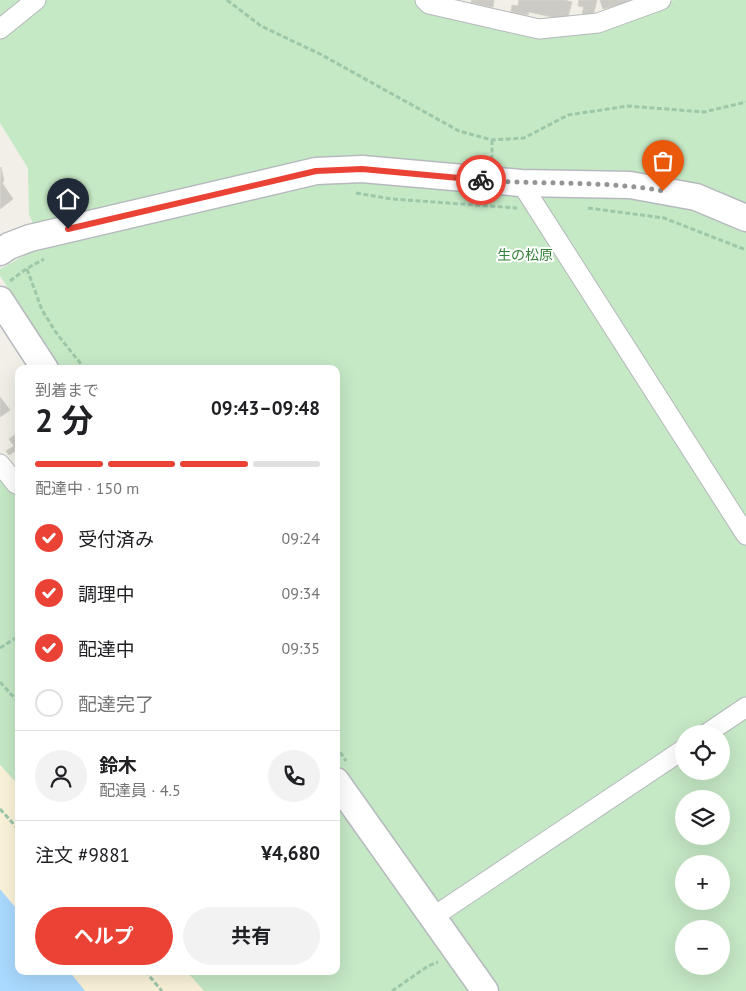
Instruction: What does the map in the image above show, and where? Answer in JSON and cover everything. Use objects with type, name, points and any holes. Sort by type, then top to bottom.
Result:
[{"type":"street","points":[[0,29],[36,0]]},
{"type":"street","points":[[425,0],[429,4],[539,28],[598,23],[661,0]]},
{"type":"street","points":[[0,252],[9,246],[30,238],[316,171],[362,169],[521,183],[630,185],[696,197],[746,218]]},
{"type":"street","points":[[521,183],[746,535]]},
{"type":"street","points":[[5,291],[43,365]]},
{"type":"street","points":[[0,464],[15,483]]},
{"type":"street","points":[[719,725],[746,707]]},
{"type":"street","points":[[433,917],[675,755]]},
{"type":"street","points":[[340,787],[485,991]]},
{"type":"path","points":[[227,0],[261,26],[320,54],[459,131],[492,140],[524,138],[568,115],[619,107],[628,106],[704,112],[746,102]]},
{"type":"path","points":[[492,140],[492,164]]},
{"type":"path","points":[[347,191],[401,200],[492,208],[537,209]]},
{"type":"path","points":[[584,208],[664,218],[746,250]]},
{"type":"path","points":[[5,291],[26,269],[47,258]]},
{"type":"path","points":[[26,269],[42,310],[57,334],[82,365]]},
{"type":"path","points":[[0,648],[15,639]]},
{"type":"path","points":[[0,682],[15,699]]},
{"type":"path","points":[[0,809],[15,826]]},
{"type":"path","points":[[392,991],[428,966],[458,952]]},
{"type":"path","points":[[148,975],[162,991]]},
{"type":"green space","name":"生の松原","points":[[0,0],[419,0],[435,15],[541,34],[603,30],[674,0],[746,0],[746,991],[204,991],[190,975],[340,975],[340,365],[59,365],[0,276],[0,269],[42,246],[29,214],[28,168],[0,123]]},
{"type":"green space","points":[[0,472],[15,487],[15,782],[0,765]]},
{"type":"sand","points":[[0,765],[15,782],[15,907],[0,889]]},
{"type":"sand","points":[[72,975],[190,975],[204,991],[85,991]]},
{"type":"water","points":[[0,889],[15,907],[15,975],[72,975],[85,991],[0,991]]},
{"type":"building","points":[[472,0],[494,0],[493,7],[471,3]]},
{"type":"building","points":[[519,0],[564,0],[572,2],[568,17],[562,16],[562,19],[529,12],[528,15],[511,12],[512,5],[518,6]]},
{"type":"building","points":[[579,0],[597,0],[593,16],[582,13],[584,7],[578,6]]},
{"type":"building","points":[[600,0],[637,0],[603,9]]},
{"type":"building","points":[[1,167],[4,181],[2,183],[13,199],[0,209]]},
{"type":"building","points":[[0,397],[10,410],[0,417]]},
{"type":"building","points":[[15,435],[15,451],[9,455],[6,451],[14,446],[9,439]]},
{"type":"way so far","points":[[481,180],[521,183],[630,185],[663,191]]},
{"type":"route","points":[[68,229],[316,171],[362,169],[481,180]]}]
